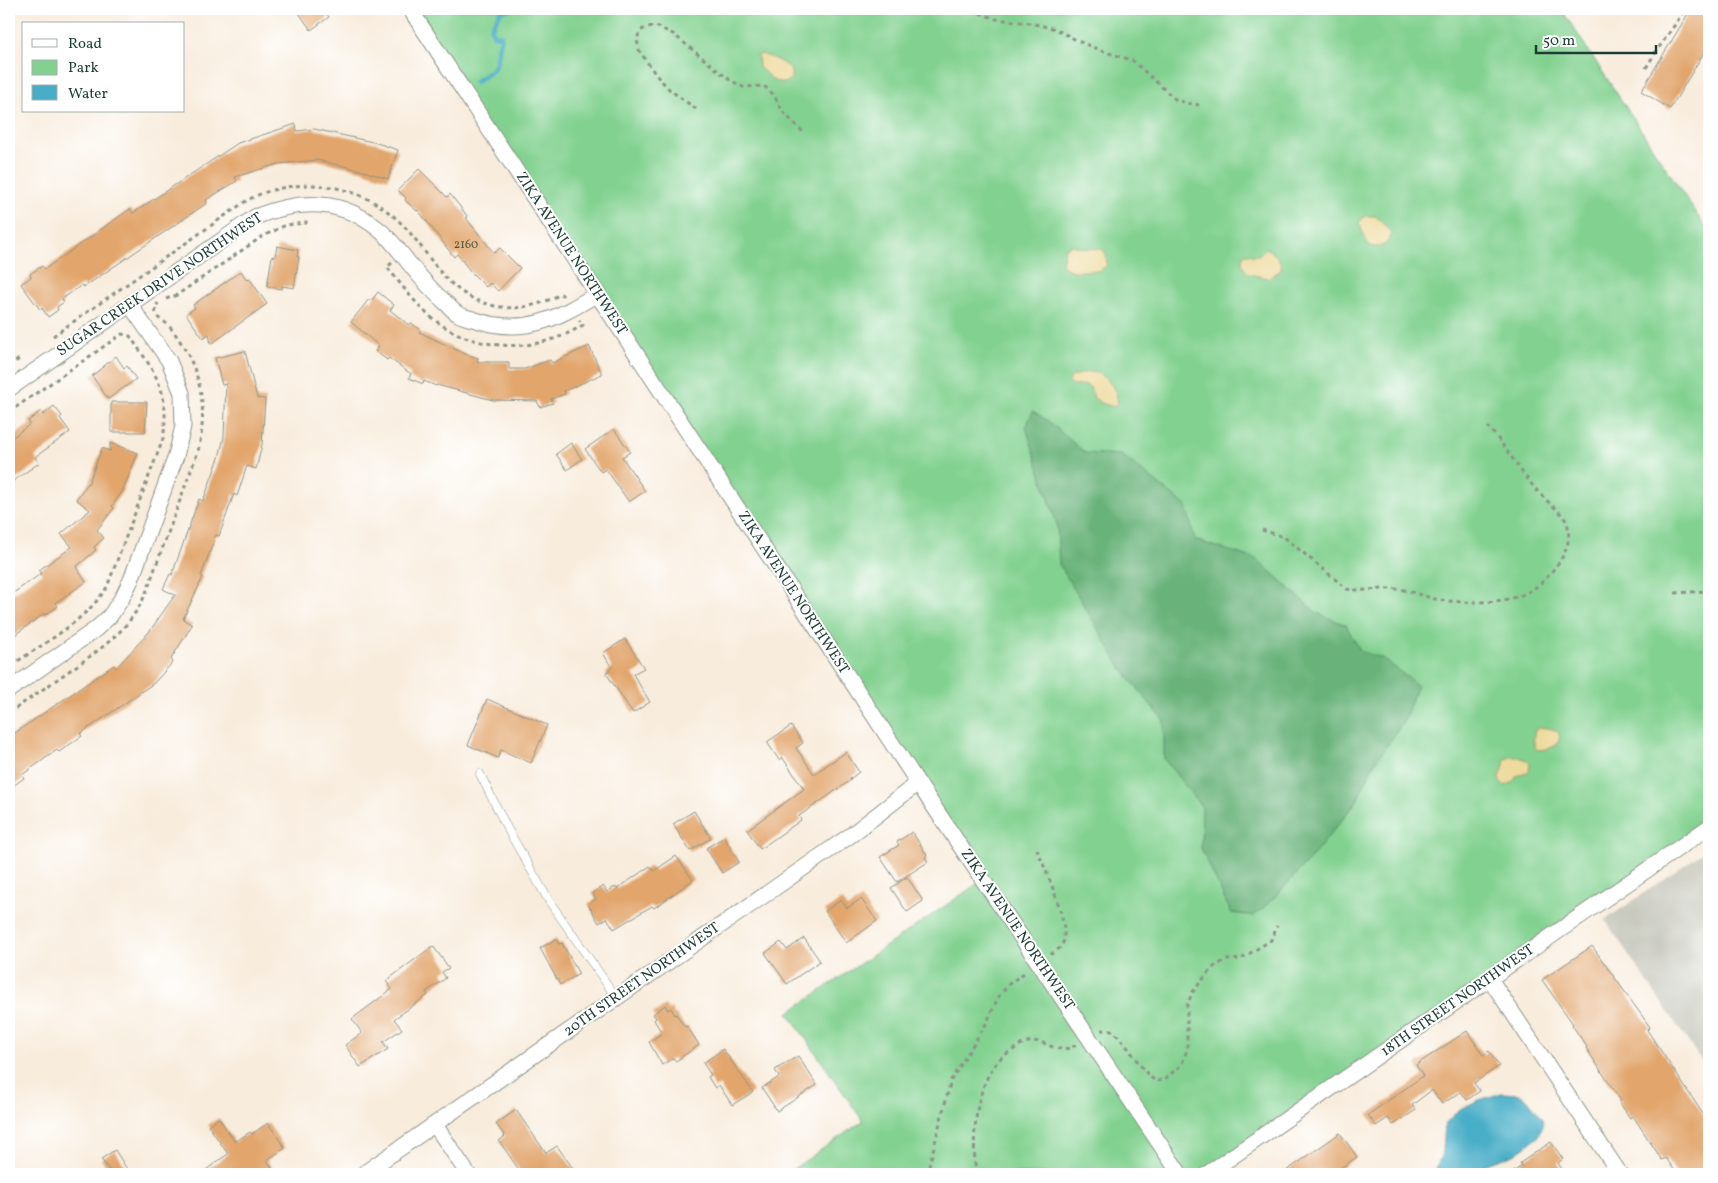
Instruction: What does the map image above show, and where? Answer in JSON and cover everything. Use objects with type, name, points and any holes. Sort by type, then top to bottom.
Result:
[{"type":"street","name":"ZIKA AVENUE NORTHWEST","points":[[410,9],[918,783],[1180,1174]]},
{"type":"street","name":"SUGAR CREEK DRIVE NORTHWEST","points":[[9,389],[255,217],[289,206],[321,204],[352,212],[377,228],[396,248],[428,288],[458,314],[494,326],[530,326],[566,313],[597,294]]},
{"type":"street","points":[[9,690],[80,641],[110,616],[131,580],[176,456],[183,426],[182,393],[169,361],[130,305]]},
{"type":"street","name":"20TH STREET NORTHWEST","points":[[363,1174],[851,835],[918,783]]},
{"type":"street","name":"18TH STREET NORTHWEST","points":[[1207,1174],[1709,827]]},
{"type":"street","points":[[1490,979],[1620,1174]]},
{"type":"street","points":[[435,1125],[468,1174]]},
{"type":"lane","points":[[480,774],[507,828],[550,901],[616,997]]},
{"type":"path","points":[[973,9],[996,19],[1030,23],[1056,29],[1078,41],[1132,60],[1175,99],[1199,105]]},
{"type":"path","points":[[1646,68],[1685,9]]},
{"type":"path","points":[[696,109],[670,90],[656,75],[639,50],[637,39],[640,31],[647,27],[656,26],[673,34],[730,80],[743,87],[764,86],[773,94],[784,114],[805,134]]},
{"type":"path","points":[[53,336],[246,201],[273,190],[299,185],[334,187],[354,193],[371,201],[392,215],[453,286],[465,296],[482,303],[518,308],[548,301],[561,294]]},
{"type":"path","points":[[9,412],[122,334],[130,336],[153,369],[161,388],[166,414],[162,439],[107,587],[93,606],[80,617],[9,667]]},
{"type":"path","points":[[9,366],[22,357]]},
{"type":"path","points":[[1262,530],[1284,537],[1347,590],[1360,592],[1396,589],[1440,600],[1465,602],[1500,602],[1525,594],[1533,590],[1548,577],[1559,562],[1567,549],[1568,526],[1563,516],[1538,492],[1502,442],[1488,427]]},
{"type":"path","points":[[1675,593],[1709,591]]},
{"type":"path","points":[[927,1174],[951,1080],[986,1024],[999,996],[1011,982],[1062,946],[1065,934],[1063,920],[1037,849]]},
{"type":"shaded area","points":[[1709,848],[1709,1072],[1605,920]]},
{"type":"green space","points":[[410,9],[1561,9],[1709,233],[1709,827],[1207,1174],[786,1174],[863,1121],[788,1013],[983,880]]},
{"type":"green space","points":[[1033,411],[1048,421],[1085,453],[1122,455],[1186,506],[1195,540],[1256,559],[1317,613],[1346,625],[1360,651],[1384,659],[1417,685],[1404,721],[1374,764],[1356,802],[1312,857],[1273,899],[1254,916],[1231,913],[1201,848],[1202,807],[1164,759],[1164,721],[1122,669],[1059,564],[1057,525],[1026,427]]},
{"type":"sand","points":[[761,54],[786,65],[791,71],[791,79],[784,83],[774,81],[759,67],[758,56]]},
{"type":"sand","points":[[1364,216],[1375,216],[1391,233],[1386,243],[1379,247],[1368,245],[1359,223]]},
{"type":"sand","points":[[1072,245],[1083,248],[1102,249],[1106,254],[1107,266],[1098,271],[1074,271],[1066,268],[1062,264],[1065,248]]},
{"type":"sand","points":[[1266,248],[1277,257],[1281,263],[1281,270],[1269,278],[1249,274],[1242,264],[1243,257],[1245,254],[1254,256],[1260,254]]},
{"type":"sand","points":[[1086,372],[1097,373],[1106,379],[1113,387],[1117,396],[1117,405],[1114,407],[1101,403],[1094,398],[1090,387],[1086,385],[1072,386],[1069,382],[1071,377]]},
{"type":"sand","points":[[1540,727],[1552,729],[1558,733],[1560,736],[1557,745],[1548,749],[1537,750],[1534,743],[1534,735],[1535,730]]},
{"type":"sand","points":[[1519,757],[1527,760],[1530,763],[1529,772],[1517,776],[1512,783],[1505,786],[1499,780],[1499,777],[1505,759]]},
{"type":"water","points":[[1502,1093],[1519,1094],[1528,1100],[1544,1121],[1537,1138],[1514,1154],[1487,1164],[1475,1174],[1434,1174],[1443,1151],[1445,1124],[1458,1110],[1479,1100]]},
{"type":"building","points":[[306,9],[323,9],[329,17],[311,30],[299,13]]},
{"type":"building","points":[[1691,9],[1703,9],[1709,13],[1709,44],[1670,109],[1641,91]]},
{"type":"building","points":[[296,124],[297,131],[314,129],[377,143],[398,150],[388,179],[317,160],[278,164],[235,177],[237,181],[206,200],[207,203],[84,287],[82,285],[62,299],[64,302],[57,307],[58,310],[48,317],[21,284],[31,277],[30,274],[42,266],[45,269],[130,209],[133,213],[238,143]]},
{"type":"building","points":[[419,169],[447,197],[450,194],[468,217],[466,218],[494,253],[500,248],[520,268],[498,291],[490,283],[486,287],[457,254],[454,257],[418,210],[405,200],[406,198],[398,190]]},
{"type":"building","points":[[277,246],[298,250],[297,257],[299,257],[294,288],[282,286],[282,289],[267,287],[272,256],[275,257]]},
{"type":"building","points":[[241,271],[247,280],[249,278],[267,304],[211,344],[209,334],[203,338],[186,314],[195,308],[193,305]]},
{"type":"building","points":[[378,292],[394,305],[390,310],[409,325],[411,323],[421,330],[419,332],[478,358],[477,362],[509,362],[509,369],[525,369],[550,360],[552,363],[589,346],[602,374],[564,391],[565,394],[551,399],[553,403],[540,407],[537,401],[493,400],[436,386],[424,381],[423,384],[409,378],[411,374],[389,358],[387,360],[375,351],[379,346],[351,322],[369,299],[371,301]]},
{"type":"building","points":[[245,351],[257,398],[265,399],[262,445],[256,469],[247,466],[237,496],[234,494],[219,536],[216,535],[201,576],[203,577],[183,619],[192,625],[171,659],[173,662],[154,683],[80,734],[82,736],[59,752],[57,750],[22,775],[24,778],[9,789],[9,737],[114,665],[116,668],[149,632],[175,595],[163,589],[170,574],[172,575],[199,499],[203,501],[219,458],[224,437],[226,384],[222,385],[215,358]]},
{"type":"building","points":[[116,356],[124,368],[127,366],[136,379],[108,399],[92,376]]},
{"type":"building","points":[[111,402],[147,402],[145,432],[111,432]]},
{"type":"building","points":[[54,406],[62,416],[60,418],[70,432],[35,457],[39,463],[9,484],[9,440],[30,424],[28,421],[41,411],[43,415]]},
{"type":"building","points":[[614,429],[630,452],[622,457],[645,491],[629,502],[606,469],[601,472],[585,449]]},
{"type":"building","points":[[110,443],[138,453],[122,492],[112,506],[114,508],[97,530],[104,538],[94,547],[96,550],[76,567],[86,582],[55,603],[58,606],[9,639],[9,596],[42,573],[39,570],[72,547],[61,534],[90,510],[76,499],[89,482],[102,448],[110,451]]},
{"type":"building","points":[[571,443],[582,459],[567,470],[556,454]]},
{"type":"building","points":[[625,639],[644,668],[633,674],[650,702],[633,713],[606,673],[612,668],[603,653]]},
{"type":"building","points":[[487,699],[547,725],[531,763],[501,750],[498,758],[468,745]]},
{"type":"building","points":[[791,726],[803,743],[796,748],[814,774],[846,752],[859,772],[851,780],[799,816],[801,820],[760,849],[747,830],[804,789],[782,757],[779,760],[767,742]]},
{"type":"building","points":[[694,811],[711,838],[690,851],[673,824]]},
{"type":"building","points":[[912,832],[927,855],[925,857],[928,862],[897,882],[880,857],[899,845],[897,842]]},
{"type":"building","points":[[724,837],[739,862],[722,873],[706,848]]},
{"type":"building","points":[[676,856],[693,880],[654,908],[652,906],[614,929],[607,918],[599,923],[588,904],[596,899],[592,893],[603,886],[607,892],[615,887],[617,889],[650,866],[654,871]]},
{"type":"building","points":[[907,877],[923,901],[907,912],[891,888]]},
{"type":"building","points":[[861,899],[877,921],[846,943],[825,911],[841,900],[847,908]]},
{"type":"building","points":[[804,938],[820,961],[787,984],[765,953],[781,942],[787,950]]},
{"type":"building","points":[[556,939],[559,944],[562,943],[579,974],[560,985],[540,948]]},
{"type":"building","points":[[433,946],[449,968],[442,972],[446,978],[426,992],[428,995],[394,1019],[402,1029],[383,1042],[388,1049],[360,1067],[345,1045],[362,1033],[352,1019],[392,989],[386,981]]},
{"type":"building","points":[[1592,946],[1650,1027],[1647,1030],[1709,1123],[1709,1174],[1677,1174],[1666,1158],[1662,1160],[1633,1116],[1630,1118],[1619,1102],[1621,1101],[1586,1048],[1573,1024],[1542,980]]},
{"type":"building","points":[[665,1005],[668,1010],[671,1008],[685,1027],[687,1026],[699,1045],[676,1061],[673,1058],[662,1065],[649,1042],[662,1033],[654,1020],[656,1018],[653,1014]]},
{"type":"building","points":[[1467,1031],[1483,1055],[1489,1051],[1499,1066],[1474,1083],[1480,1091],[1467,1100],[1461,1092],[1442,1104],[1432,1090],[1412,1105],[1416,1110],[1393,1125],[1388,1118],[1376,1126],[1368,1115],[1423,1076],[1416,1065]]},
{"type":"building","points":[[723,1049],[753,1092],[732,1105],[719,1085],[715,1088],[708,1077],[711,1075],[703,1063]]},
{"type":"building","points":[[798,1056],[817,1085],[777,1111],[762,1088],[779,1077],[775,1070]]},
{"type":"building","points":[[516,1110],[546,1153],[557,1146],[577,1174],[522,1174],[499,1141],[505,1136],[496,1124]]},
{"type":"building","points":[[219,1118],[235,1142],[250,1132],[252,1134],[268,1123],[285,1148],[267,1160],[276,1174],[200,1174],[228,1154],[208,1125]]},
{"type":"building","points":[[1340,1133],[1357,1157],[1332,1174],[1282,1174]]},
{"type":"building","points":[[1551,1142],[1563,1159],[1558,1163],[1565,1174],[1510,1174],[1522,1166],[1520,1163]]},
{"type":"building","points":[[115,1150],[130,1174],[112,1174],[101,1159]]},
{"type":"waterway","points":[[475,82],[490,72],[497,61],[501,36],[495,35],[491,29],[501,11],[510,9]]}]
